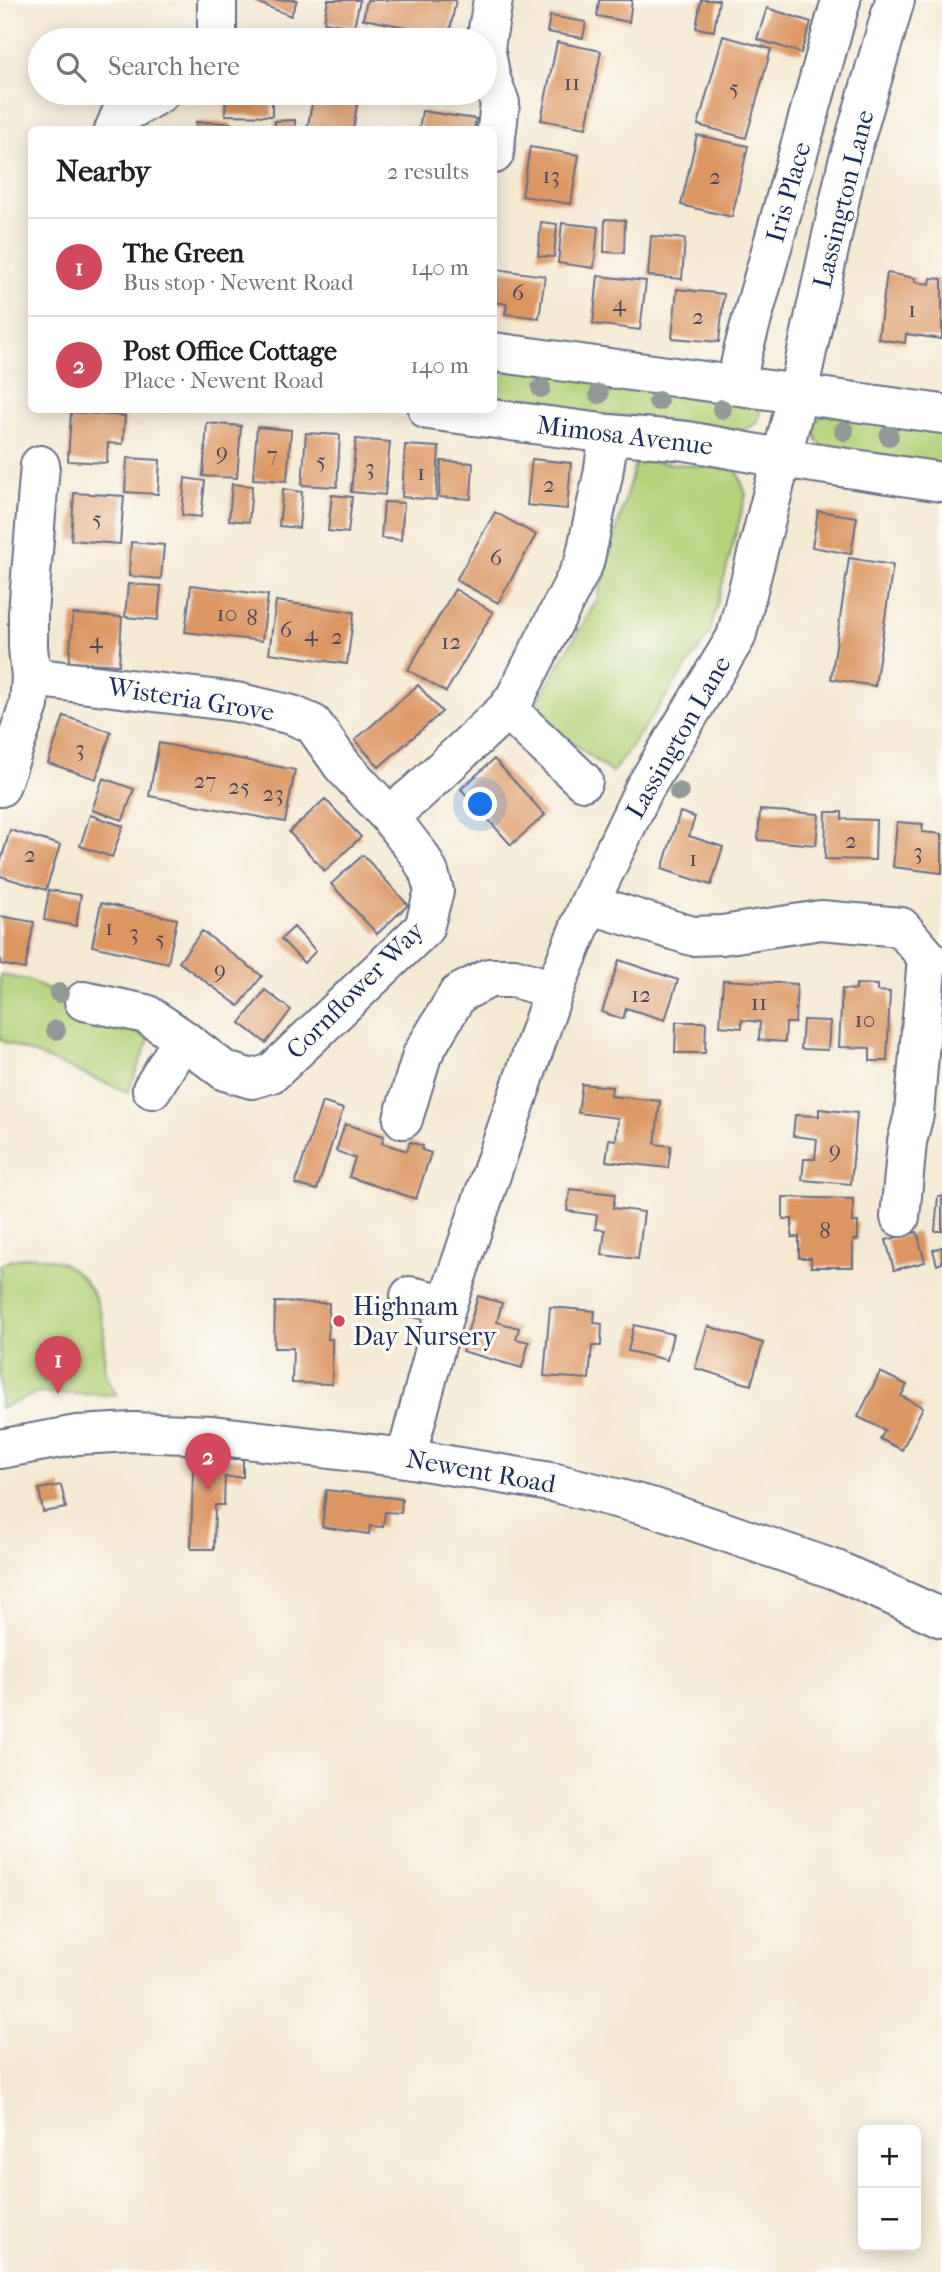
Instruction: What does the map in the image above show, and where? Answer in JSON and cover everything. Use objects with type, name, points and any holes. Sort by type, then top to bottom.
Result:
[{"type":"street","points":[[488,28],[493,0]]},
{"type":"street","name":"Iris Place","points":[[736,385],[743,351],[841,0]]},
{"type":"street","name":"Lassington Lane","points":[[406,1458],[447,1304],[554,990],[589,904],[644,789],[736,637],[798,393],[847,166],[895,0]]},
{"type":"street","points":[[497,97],[500,103],[497,128]]},
{"type":"street","points":[[116,126],[120,116],[139,105]]},
{"type":"street","points":[[497,352],[942,414]]},
{"type":"street","name":"Mimosa Avenue","points":[[461,413],[609,434],[687,441],[942,482]]},
{"type":"street","points":[[388,816],[417,793],[507,709],[516,696],[584,564],[609,434]]},
{"type":"street","points":[[0,787],[29,705],[32,677],[27,647],[28,614],[40,465]]},
{"type":"street","name":"Wisteria Grove","points":[[32,677],[236,702],[292,715],[313,724],[342,765],[388,816]]},
{"type":"street","points":[[507,709],[583,781]]},
{"type":"street","name":"Cornflower Way","points":[[84,1001],[146,1014],[225,1071],[252,1079],[271,1073],[424,928],[434,891],[429,873],[419,855],[388,816]]},
{"type":"street","points":[[589,904],[692,936],[722,935],[821,920],[901,927],[927,957],[930,1063],[907,1142],[900,1217]]},
{"type":"street","points":[[403,1119],[422,1055],[457,995],[489,978],[514,978],[554,990]]},
{"type":"street","points":[[152,1089],[183,1039]]},
{"type":"street","points":[[410,1296],[447,1304]]},
{"type":"street","name":"Newent Road","points":[[0,1449],[77,1435],[133,1432],[212,1435],[406,1458],[556,1483],[654,1508],[836,1570],[942,1618]]},
{"type":"green space","points":[[497,365],[759,404],[760,413],[757,420],[743,430],[497,402]]},
{"type":"green space","points":[[821,415],[942,426],[942,465],[822,446],[817,440],[814,426]]},
{"type":"green space","points":[[636,460],[737,470],[746,495],[709,635],[612,773],[532,711],[597,600]]},
{"type":"green space","points":[[0,975],[28,980],[149,1039],[128,1092],[0,1040]]},
{"type":"green space","points":[[33,1256],[70,1267],[91,1291],[103,1322],[105,1371],[117,1395],[37,1393],[0,1408],[0,1265]]},
{"type":"building","points":[[251,0],[297,0],[291,16]]},
{"type":"building","points":[[328,0],[360,0],[354,27],[324,22]]},
{"type":"building","points":[[367,0],[456,0],[450,28],[411,28],[363,19]]},
{"type":"building","points":[[599,0],[632,0],[629,22],[597,16]]},
{"type":"building","points":[[701,0],[719,0],[714,31],[696,28]]},
{"type":"building","points":[[767,8],[811,22],[801,53],[757,39]]},
{"type":"building","points":[[550,16],[586,22],[583,38],[547,32]]},
{"type":"building","points":[[723,36],[771,49],[746,138],[698,125]]},
{"type":"building","points":[[557,42],[601,51],[586,128],[541,120]]},
{"type":"building","points":[[225,105],[272,105],[272,116],[225,115]]},
{"type":"building","points":[[312,105],[357,105],[354,126],[308,126]]},
{"type":"building","points":[[422,111],[476,119],[475,126],[420,126]]},
{"type":"building","points":[[295,120],[295,126],[275,126],[275,121]]},
{"type":"building","points":[[196,122],[231,123],[231,126],[196,126]]},
{"type":"building","points":[[697,135],[748,146],[732,217],[681,205]]},
{"type":"building","points":[[530,147],[579,155],[571,204],[522,196]]},
{"type":"building","points":[[605,219],[625,220],[624,253],[604,252]]},
{"type":"building","points":[[541,222],[557,224],[554,257],[538,256]]},
{"type":"building","points":[[562,223],[598,227],[594,268],[558,263]]},
{"type":"building","points":[[651,236],[685,239],[682,279],[648,276]]},
{"type":"building","points":[[497,269],[545,276],[539,318],[505,314],[507,304],[497,302]]},
{"type":"building","points":[[887,273],[916,278],[915,282],[930,284],[931,278],[942,279],[942,339],[906,334],[905,343],[878,339]]},
{"type":"building","points":[[598,276],[646,281],[640,330],[593,324]]},
{"type":"building","points":[[677,289],[724,294],[719,342],[672,338]]},
{"type":"building","points":[[71,413],[125,416],[123,444],[108,443],[107,463],[68,461]]},
{"type":"building","points":[[207,423],[241,426],[237,478],[203,476]]},
{"type":"building","points":[[257,427],[291,430],[287,481],[253,479]]},
{"type":"building","points":[[306,433],[340,435],[337,487],[302,485]]},
{"type":"building","points":[[356,439],[390,442],[385,495],[351,492]]},
{"type":"building","points":[[405,445],[439,447],[436,500],[402,497]]},
{"type":"building","points":[[127,458],[160,460],[158,494],[125,492]]},
{"type":"building","points":[[532,459],[571,463],[567,509],[527,505]]},
{"type":"building","points":[[441,461],[473,463],[471,499],[439,497]]},
{"type":"building","points":[[185,478],[205,481],[201,517],[182,515]]},
{"type":"building","points":[[232,484],[252,486],[249,522],[229,520]]},
{"type":"building","points":[[283,489],[302,492],[299,528],[279,526]]},
{"type":"building","points":[[74,493],[124,496],[120,544],[71,540]]},
{"type":"building","points":[[332,495],[352,497],[348,533],[328,531]]},
{"type":"building","points":[[384,502],[404,503],[401,540],[381,538]]},
{"type":"building","points":[[818,511],[857,517],[851,554],[812,547]]},
{"type":"building","points":[[495,512],[536,535],[498,603],[456,580]]},
{"type":"building","points":[[131,542],[164,545],[161,579],[129,576]]},
{"type":"building","points":[[849,558],[893,565],[875,686],[831,679]]},
{"type":"building","points":[[128,584],[161,586],[158,620],[125,617]]},
{"type":"building","points":[[191,585],[268,595],[262,641],[185,632]]},
{"type":"building","points":[[455,589],[493,612],[446,692],[408,670]]},
{"type":"building","points":[[276,601],[354,612],[347,664],[269,653]]},
{"type":"building","points":[[73,614],[122,617],[119,665],[69,662]]},
{"type":"building","points":[[418,685],[442,712],[379,767],[355,740]]},
{"type":"building","points":[[64,716],[111,732],[96,779],[48,763]]},
{"type":"building","points":[[159,743],[295,770],[285,822],[149,796]]},
{"type":"building","points":[[494,759],[545,815],[511,845],[461,789]]},
{"type":"building","points":[[103,778],[134,789],[123,820],[92,810]]},
{"type":"building","points":[[325,799],[361,837],[325,871],[289,832]]},
{"type":"building","points":[[760,810],[819,814],[816,845],[758,840]]},
{"type":"building","points":[[680,812],[695,817],[689,836],[723,847],[711,885],[662,869]]},
{"type":"building","points":[[826,812],[842,812],[842,819],[876,820],[875,860],[825,859]]},
{"type":"building","points":[[90,815],[123,826],[112,857],[80,846]]},
{"type":"building","points":[[897,822],[923,824],[922,832],[942,834],[942,873],[893,867]]},
{"type":"building","points":[[10,830],[60,845],[46,890],[0,876],[0,864]]},
{"type":"building","points":[[363,855],[408,905],[377,934],[331,884]]},
{"type":"building","points":[[49,890],[81,895],[76,926],[44,920]]},
{"type":"building","points":[[101,903],[177,919],[168,963],[92,946]]},
{"type":"building","points":[[0,916],[34,922],[25,969],[0,964]]},
{"type":"building","points":[[294,927],[316,951],[304,963],[281,939]]},
{"type":"building","points":[[202,931],[262,976],[239,1006],[179,962]]},
{"type":"building","points":[[619,960],[678,980],[665,1020],[626,1008],[623,1019],[602,1012]]},
{"type":"building","points":[[723,980],[797,984],[795,1023],[786,1023],[785,1042],[759,1040],[760,1022],[742,1020],[742,1028],[720,1026]]},
{"type":"building","points":[[856,984],[877,985],[877,991],[890,992],[887,1061],[870,1061],[870,1048],[839,1047],[842,989],[856,990]]},
{"type":"building","points":[[265,990],[291,1010],[266,1043],[240,1023]]},
{"type":"building","points":[[803,1020],[830,1021],[828,1050],[801,1049]]},
{"type":"building","points":[[676,1022],[706,1022],[705,1053],[675,1053]]},
{"type":"building","points":[[582,1084],[612,1087],[611,1096],[660,1101],[655,1144],[671,1146],[668,1168],[606,1161],[609,1139],[616,1140],[618,1118],[578,1113]]},
{"type":"building","points":[[322,1102],[343,1109],[317,1190],[295,1184]]},
{"type":"building","points":[[819,1109],[857,1113],[851,1184],[802,1180],[804,1159],[815,1159],[817,1139],[793,1136],[795,1115],[819,1116]]},
{"type":"building","points":[[345,1124],[384,1136],[382,1143],[407,1151],[410,1142],[423,1146],[422,1150],[431,1153],[416,1199],[349,1177],[355,1158],[336,1151]]},
{"type":"building","points":[[570,1189],[615,1194],[613,1208],[644,1212],[638,1259],[602,1255],[605,1230],[595,1229],[597,1215],[567,1211]]},
{"type":"building","points":[[938,1196],[942,1196],[942,1231],[935,1231]]},
{"type":"building","points":[[783,1197],[853,1199],[853,1222],[858,1222],[858,1240],[853,1240],[853,1267],[811,1267],[811,1258],[799,1258],[799,1237],[792,1237],[792,1219],[783,1219]]},
{"type":"building","points":[[917,1232],[925,1262],[894,1270],[886,1240]]},
{"type":"building","points":[[942,1247],[942,1263],[937,1265],[933,1250]]},
{"type":"building","points":[[478,1296],[502,1303],[497,1322],[519,1328],[516,1339],[529,1342],[522,1368],[462,1351]]},
{"type":"building","points":[[275,1302],[329,1303],[328,1339],[332,1339],[332,1384],[292,1383],[293,1348],[274,1348]]},
{"type":"building","points":[[550,1307],[595,1311],[594,1323],[602,1324],[601,1346],[592,1346],[589,1379],[544,1376]]},
{"type":"building","points":[[634,1325],[673,1334],[667,1360],[628,1351]]},
{"type":"building","points":[[708,1326],[763,1343],[751,1385],[695,1368]]},
{"type":"building","points":[[880,1372],[907,1385],[901,1396],[923,1407],[902,1450],[880,1439],[885,1430],[858,1417]]},
{"type":"building","points":[[212,1459],[243,1459],[243,1477],[225,1477],[224,1505],[215,1505],[214,1549],[191,1549],[193,1467],[211,1467]]},
{"type":"building","points":[[61,1485],[66,1508],[43,1512],[39,1489]]},
{"type":"building","points":[[326,1490],[402,1499],[401,1513],[385,1512],[383,1527],[370,1526],[369,1534],[322,1527]]},
{"type":"place","name":"Highnam Day Nursery","points":[[339,1321]]},
{"type":"place","name":"The Green","points":[[58,1394]]},
{"type":"place","name":"Post Office Cottage","points":[[208,1491]]}]
